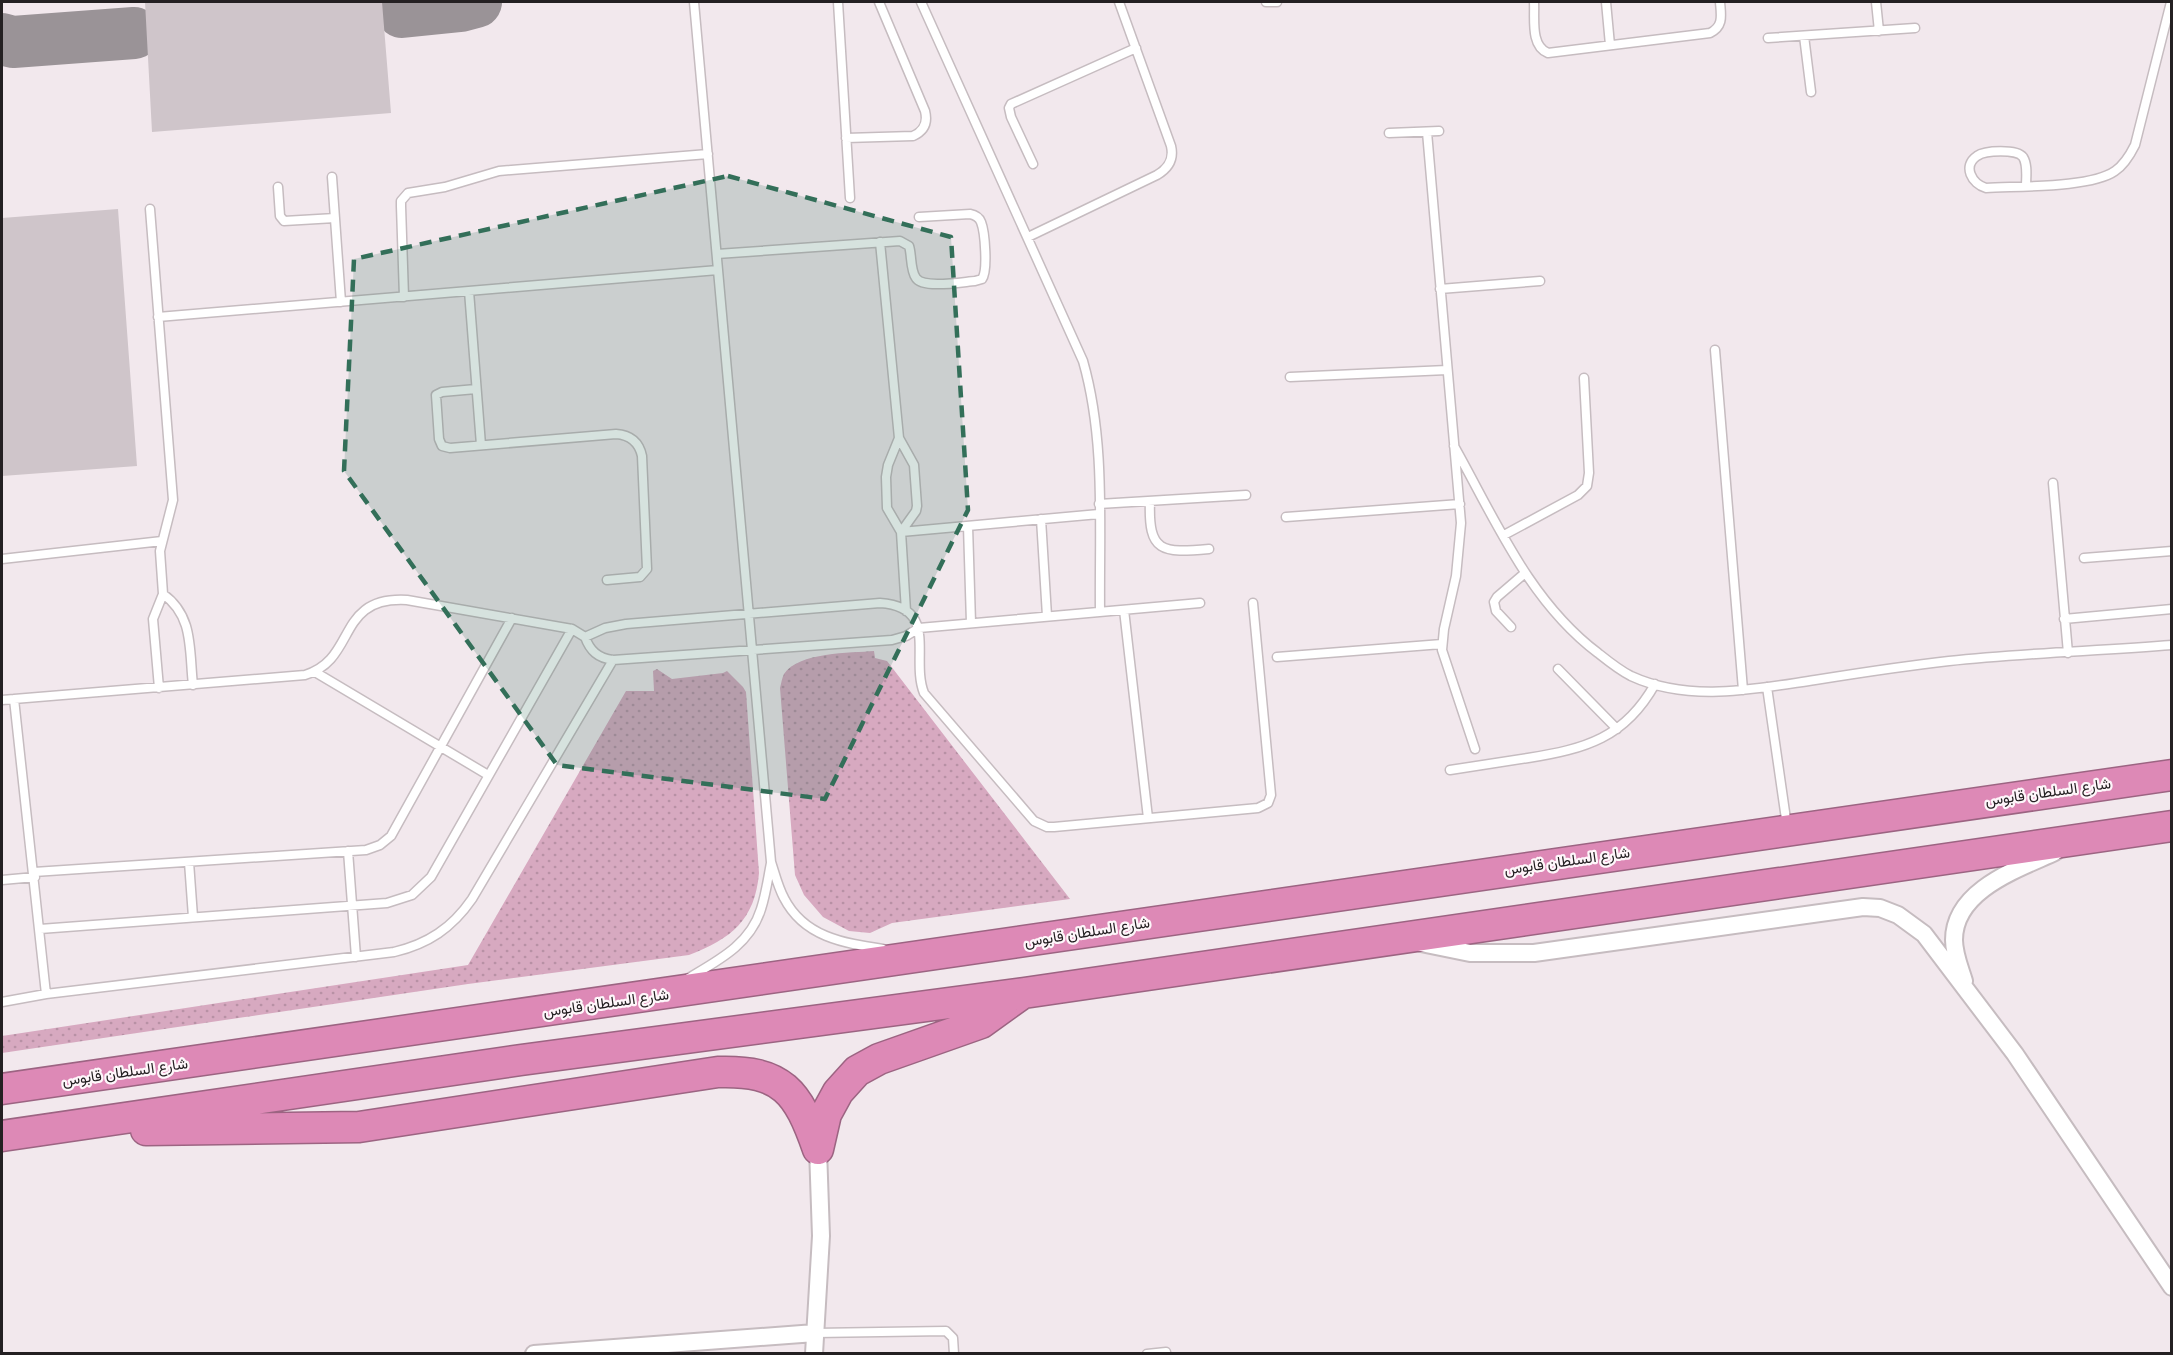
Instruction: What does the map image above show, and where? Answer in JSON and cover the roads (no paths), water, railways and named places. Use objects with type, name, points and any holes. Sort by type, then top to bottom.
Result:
[{"type":"highway","name":"شارع السلطان قابوس","points":[[2,1089],[2172,775]]},
{"type":"highway","points":[[15,1134],[520,1060],[1024,993],[2172,826]]},
{"type":"highway","points":[[818,1149],[826,1114],[838,1092],[857,1071],[879,1059],[981,1023],[1024,993]]},
{"type":"highway","points":[[15,1134],[359,1128],[718,1071],[737,1071],[753,1073],[788,1091],[800,1103],[818,1149]]},
{"type":"street","points":[[1965,988],[1954,938],[1956,927],[1968,904],[1979,892],[1991,884],[2082,839]]},
{"type":"street","points":[[1397,938],[1470,953],[1534,953],[1863,907],[1872,907],[1898,915],[1924,934],[2015,1054],[2172,1287]]},
{"type":"street","points":[[814,1353],[821,1236],[818,1149]]},
{"type":"street","points":[[534,1353],[815,1333]]},
{"type":"lane","points":[[694,2],[771,862],[782,895],[789,906],[797,917],[817,933],[844,943],[925,957]]},
{"type":"lane","points":[[838,2],[850,198]]},
{"type":"lane","points":[[846,138],[908,137],[922,130],[926,121],[925,111],[879,2]]},
{"type":"lane","points":[[921,2],[1077,344],[1088,379],[1097,433],[1100,612]]},
{"type":"lane","points":[[1028,237],[1157,175],[1168,166],[1172,152],[1171,146],[1119,2]]},
{"type":"lane","points":[[1266,2],[1277,2]]},
{"type":"lane","points":[[1534,2],[1536,41],[1544,52],[1553,53],[1714,32],[1721,21],[1720,2]]},
{"type":"lane","points":[[1606,2],[1610,45]]},
{"type":"lane","points":[[1876,2],[1879,31]]},
{"type":"lane","points":[[2026,186],[2026,164],[2024,159],[2015,152],[1984,152],[1978,155],[1971,164],[1971,176],[1980,186],[1986,188],[2026,186],[2096,180],[2116,171],[2123,164],[2135,145],[2171,2]]},
{"type":"lane","points":[[1768,38],[1915,28]]},
{"type":"lane","points":[[1804,36],[1811,92]]},
{"type":"lane","points":[[1033,164],[1011,117],[1009,108],[1011,105],[1136,48]]},
{"type":"lane","points":[[1389,133],[1439,131]]},
{"type":"lane","points":[[1427,132],[1460,504],[1460,549],[1442,644],[1444,661],[1475,749]]},
{"type":"lane","points":[[404,297],[400,206],[408,193],[445,187],[499,171],[708,154]]},
{"type":"lane","points":[[332,177],[341,302]]},
{"type":"lane","points":[[278,187],[280,216],[284,221],[335,218]]},
{"type":"lane","points":[[150,209],[173,500],[162,541],[160,562],[163,594],[153,619],[159,688]]},
{"type":"lane","points":[[717,254],[900,241],[909,246],[914,275],[925,284],[982,279],[986,268],[982,224],[978,217],[970,214],[919,217]]},
{"type":"lane","points":[[880,242],[899,438],[914,465],[917,500],[916,511],[901,532]]},
{"type":"lane","points":[[158,317],[718,270]]},
{"type":"lane","points":[[1440,289],[1540,281]]},
{"type":"lane","points":[[469,291],[481,445]]},
{"type":"lane","points":[[1715,350],[1743,690]]},
{"type":"lane","points":[[1290,377],[1447,370]]},
{"type":"lane","points":[[1504,536],[1578,495],[1587,486],[1589,473],[1584,378]]},
{"type":"lane","points":[[476,389],[442,392],[436,395],[439,439],[442,446],[450,448],[616,434],[627,435],[635,441],[642,456],[647,569],[640,577],[607,580]]},
{"type":"lane","points":[[899,438],[888,465],[887,508],[901,532],[906,611]]},
{"type":"lane","points":[[1454,446],[1525,573],[1556,614],[1583,641],[1610,662],[1631,675],[1655,684],[1699,692],[1743,690],[1914,665],[2172,645]]},
{"type":"lane","points":[[2052,483],[2067,653]]},
{"type":"lane","points":[[1099,504],[1246,495]]},
{"type":"lane","points":[[1150,501],[1150,528],[1157,543],[1178,552],[1209,549]]},
{"type":"lane","points":[[1286,517],[1460,504]]},
{"type":"lane","points":[[901,532],[1099,514]]},
{"type":"lane","points":[[1041,519],[1047,616]]},
{"type":"lane","points":[[968,526],[971,623]]},
{"type":"lane","points":[[2,559],[162,541]]},
{"type":"lane","points":[[2084,558],[2172,551]]},
{"type":"lane","points":[[1511,627],[1496,611],[1494,603],[1497,597],[1525,573]]},
{"type":"lane","points":[[163,594],[178,607],[187,624],[193,686]]},
{"type":"lane","points":[[2,700],[305,675],[315,672],[331,660],[360,613],[374,603],[385,600],[407,600],[572,628],[585,637],[587,644],[597,656],[613,660],[900,639],[919,628],[1200,603]]},
{"type":"lane","points":[[585,637],[615,625],[880,603],[897,605],[906,611],[919,628],[921,682],[924,693],[1034,821],[1047,827],[1054,827],[1265,806],[1270,799],[1253,603]]},
{"type":"lane","points":[[2064,619],[2172,609]]},
{"type":"lane","points":[[1124,610],[1148,818]]},
{"type":"lane","points":[[2,880],[34,875],[374,848],[391,836],[512,618]]},
{"type":"lane","points":[[40,929],[396,902],[419,890],[431,877],[572,628]]},
{"type":"lane","points":[[1277,657],[1442,644]]},
{"type":"lane","points":[[2,1002],[46,994],[356,957],[408,949],[434,938],[455,921],[472,899],[613,660]]},
{"type":"lane","points":[[1558,669],[1617,729]]},
{"type":"lane","points":[[315,672],[488,775]]},
{"type":"lane","points":[[1450,770],[1577,749],[1598,741],[1617,729],[1638,709],[1655,684]]},
{"type":"lane","points":[[1767,687],[1788,829]]},
{"type":"lane","points":[[14,699],[46,994]]},
{"type":"lane","points":[[348,851],[356,957]]},
{"type":"lane","points":[[189,862],[193,917]]},
{"type":"lane","points":[[661,995],[731,951],[749,933],[761,910],[771,862]]},
{"type":"lane","points":[[815,1333],[946,1331],[953,1338],[954,1353]]},
{"type":"lane","points":[[1147,1353],[1166,1352]]}]
